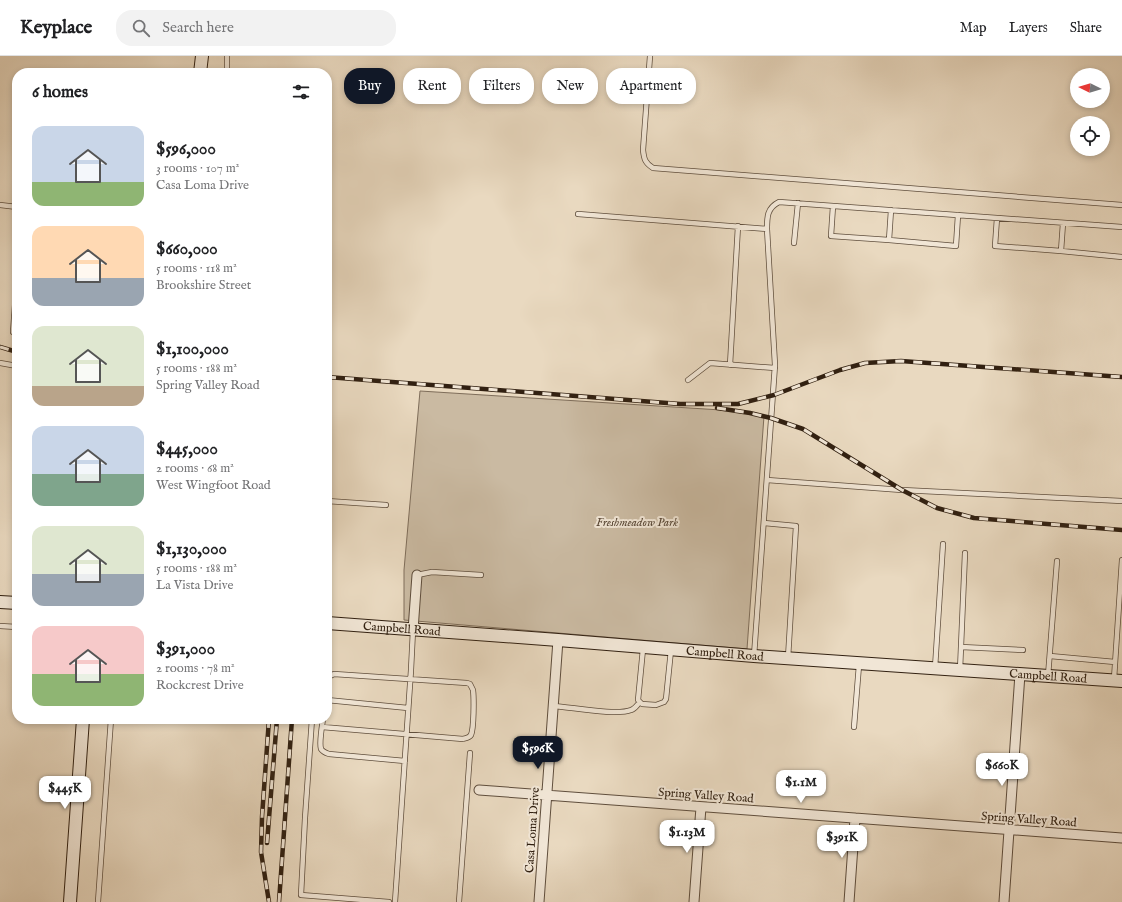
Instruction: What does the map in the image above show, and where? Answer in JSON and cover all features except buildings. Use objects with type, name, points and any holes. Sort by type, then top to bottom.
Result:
[{"type":"street","points":[[201,68],[202,56]]},
{"type":"street","points":[[413,630],[417,575]]},
{"type":"street","points":[[0,602],[12,603]]},
{"type":"street","name":"Campbell Road","points":[[332,623],[754,656],[1118,681]]},
{"type":"street","name":"Casa Loma Drive","points":[[539,902],[558,640]]},
{"type":"street","points":[[1004,902],[1020,674]]},
{"type":"street","points":[[70,902],[83,724]]},
{"type":"street","name":"Spring Valley Road","points":[[479,790],[1122,838]]},
{"type":"street","points":[[694,902],[701,807]]},
{"type":"street","points":[[849,902],[855,818]]},
{"type":"lane","points":[[227,56],[227,68]]},
{"type":"lane","points":[[650,56],[642,150],[647,164],[653,168],[1122,205]]},
{"type":"lane","points":[[754,656],[775,368],[767,229],[767,217],[773,205],[779,202],[798,203],[1122,227]]},
{"type":"lane","points":[[794,243],[798,203]]},
{"type":"lane","points":[[0,205],[12,206]]},
{"type":"lane","points":[[833,206],[831,236],[956,246],[958,215]]},
{"type":"lane","points":[[889,240],[891,210]]},
{"type":"lane","points":[[578,214],[767,229]]},
{"type":"lane","points":[[997,218],[995,246],[1122,257]]},
{"type":"lane","points":[[1061,251],[1063,223]]},
{"type":"lane","points":[[730,365],[738,226]]},
{"type":"lane","points":[[0,363],[12,365]]},
{"type":"lane","points":[[688,380],[710,363],[775,368]]},
{"type":"lane","points":[[768,480],[902,490],[1122,501]]},
{"type":"lane","points":[[332,501],[386,505]]},
{"type":"lane","points":[[764,523],[796,526],[788,658]]},
{"type":"lane","points":[[935,668],[943,544]]},
{"type":"lane","points":[[960,670],[966,553]]},
{"type":"lane","points":[[1118,681],[1115,662],[1122,560]]},
{"type":"lane","points":[[1048,676],[1057,561]]},
{"type":"lane","points":[[417,575],[432,572],[481,575]]},
{"type":"lane","points":[[0,626],[12,627]]},
{"type":"lane","points":[[395,902],[411,680],[413,630]]},
{"type":"lane","points":[[643,647],[638,700],[642,704],[656,705],[664,702],[666,699],[672,649]]},
{"type":"lane","points":[[961,647],[1023,650]]},
{"type":"lane","points":[[1050,656],[1115,662]]},
{"type":"lane","points":[[854,726],[859,663]]},
{"type":"lane","points":[[322,727],[463,739],[468,738],[473,728],[474,693],[470,684],[332,675]]},
{"type":"lane","points":[[332,700],[408,708]]},
{"type":"lane","points":[[553,706],[626,712],[633,710],[640,702]]},
{"type":"lane","points":[[98,902],[111,724]]},
{"type":"lane","points":[[301,902],[312,724]]},
{"type":"lane","points":[[322,724],[321,749],[324,752],[329,754],[405,761]]},
{"type":"lane","points":[[459,902],[470,753]]},
{"type":"lane","points":[[301,895],[389,902]]},
{"type":"green space","name":"Freshmeadow Park","points":[[420,391],[737,411],[764,416],[747,649],[404,620],[404,570]]},
{"type":"railway","points":[[0,347],[12,351]]},
{"type":"railway","points":[[332,377],[680,404],[738,404],[774,395],[840,370],[865,363],[901,361],[1122,377]]},
{"type":"railway","points":[[717,408],[771,418],[803,429],[902,490],[937,508],[974,518],[1122,530]]},
{"type":"railway","points":[[269,724],[261,852],[269,902]]},
{"type":"railway","points":[[267,843],[277,724]]},
{"type":"railway","points":[[279,902],[292,724]]}]
